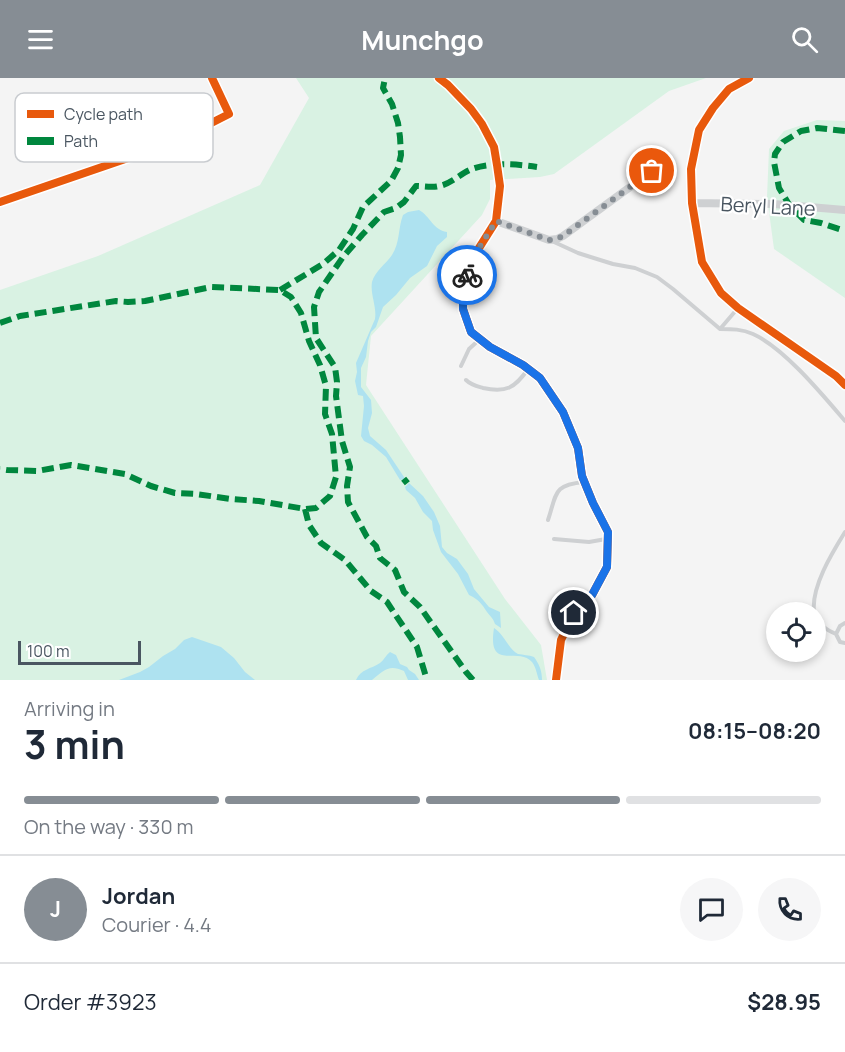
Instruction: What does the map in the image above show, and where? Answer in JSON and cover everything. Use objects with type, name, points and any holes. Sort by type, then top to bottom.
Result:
[{"type":"street","points":[[212,78],[229,114],[213,122]]},
{"type":"street","points":[[439,78],[471,109],[482,124],[494,147],[500,186],[496,221],[474,256],[463,284],[463,309],[471,332],[490,347],[540,378],[563,412],[578,448],[582,476],[608,532],[607,567],[592,595],[574,613],[561,640],[556,680]]},
{"type":"street","points":[[749,78],[729,89],[699,130],[691,169],[692,203],[702,261],[721,293],[738,308],[836,376],[845,385]]},
{"type":"street","points":[[0,201],[116,162]]},
{"type":"street","points":[[496,221],[549,240],[557,239],[652,171]]},
{"type":"street","name":"Beryl Lane","points":[[692,203],[774,204],[845,210]]},
{"type":"lane","points":[[549,240],[578,253],[635,268],[657,277],[720,329],[739,329],[752,333],[765,341],[808,379],[845,421]]},
{"type":"lane","points":[[720,329],[738,308]]},
{"type":"lane","points":[[461,366],[469,349],[480,339]]},
{"type":"lane","points":[[466,380],[480,387],[504,390],[516,384],[528,369]]},
{"type":"lane","points":[[548,520],[560,489],[567,484],[585,482]]},
{"type":"lane","points":[[815,602],[828,559],[845,532]]},
{"type":"lane","points":[[554,538],[589,542],[608,539]]},
{"type":"lane","points":[[836,634],[840,626],[845,623]]},
{"type":"lane","points":[[826,630],[836,634],[840,642],[845,643]]},
{"type":"green space","points":[[296,78],[706,78],[669,91],[554,174],[490,180],[490,199],[482,215],[371,336],[366,385],[505,599],[541,645],[547,680],[0,680],[0,290],[98,256],[260,185],[309,98]]},
{"type":"green space","points":[[817,120],[845,121],[845,298],[774,249],[767,197],[769,149],[784,131]]},
{"type":"water","points":[[419,210],[438,229],[447,232],[447,237],[437,246],[427,266],[410,278],[383,307],[376,327],[371,332],[366,357],[361,368],[361,387],[371,400],[372,413],[368,428],[370,436],[386,450],[405,479],[400,480],[386,457],[364,441],[361,436],[364,406],[363,396],[358,395],[355,381],[356,363],[375,319],[373,278],[395,250],[403,215]]},
{"type":"water","points":[[409,483],[423,496],[434,512],[440,526],[442,547],[457,559],[468,574],[474,589],[489,607],[500,612],[501,628],[495,624],[480,602],[469,595],[458,574],[441,552],[432,521],[406,490],[405,487]]},
{"type":"water","points":[[494,628],[515,652],[534,657],[540,667],[542,680],[539,680],[532,662],[526,658],[499,654],[495,650]]},
{"type":"water","points":[[192,637],[221,647],[255,680],[119,680],[149,667],[184,640]]},
{"type":"water","points":[[390,652],[396,655],[400,664],[407,667],[419,680],[408,680],[404,671],[390,668],[372,680],[356,680],[363,671],[380,663]]},
{"type":"marked path","points":[[280,290],[323,264],[339,250],[353,229],[363,207],[391,181],[398,168],[401,155],[398,123],[392,104],[383,88],[385,78]]},
{"type":"marked path","points":[[845,131],[817,128],[801,131],[783,142],[775,154],[774,162],[779,188],[790,206],[804,220],[845,231]]},
{"type":"marked path","points":[[473,680],[420,607],[404,592],[395,570],[380,558],[376,546],[367,537],[348,502],[347,486],[350,467],[342,441],[335,367],[316,338],[314,307],[319,292],[343,257],[384,212],[404,202],[416,186],[443,185],[468,171],[488,165],[512,164],[537,167]]},
{"type":"marked path","points":[[0,323],[20,316],[116,301],[145,301],[211,287],[280,290],[291,297],[301,313],[309,341],[320,365],[326,386],[325,414],[332,434],[336,477],[330,496],[316,508],[305,509],[259,501],[175,493],[151,486],[125,474],[71,465],[37,471],[0,469]]},
{"type":"marked path","points":[[403,483],[408,479]]},
{"type":"marked path","points":[[305,509],[309,525],[321,543],[345,560],[371,591],[387,602],[417,647],[427,680]]},
{"type":"cycle path","points":[[212,78],[229,114],[213,122]]},
{"type":"cycle path","points":[[439,78],[471,109],[482,124],[494,147],[500,186],[496,221],[474,256],[463,284],[463,309],[471,332],[490,347],[523,365],[540,378],[563,412],[578,448],[582,476],[608,532],[607,567],[592,595],[574,613],[561,640],[556,680]]},
{"type":"cycle path","points":[[749,78],[729,89],[699,130],[691,169],[692,203],[702,262],[721,293],[738,308],[836,376],[845,385]]},
{"type":"cycle path","points":[[0,202],[117,162]]},
{"type":"way so far","points":[[467,275],[474,256],[496,221],[549,240],[557,239],[652,171]]},
{"type":"route","points":[[467,275],[463,284],[463,309],[471,332],[490,347],[523,365],[540,378],[563,412],[578,448],[582,476],[608,532],[607,567],[592,595],[574,613]]}]
